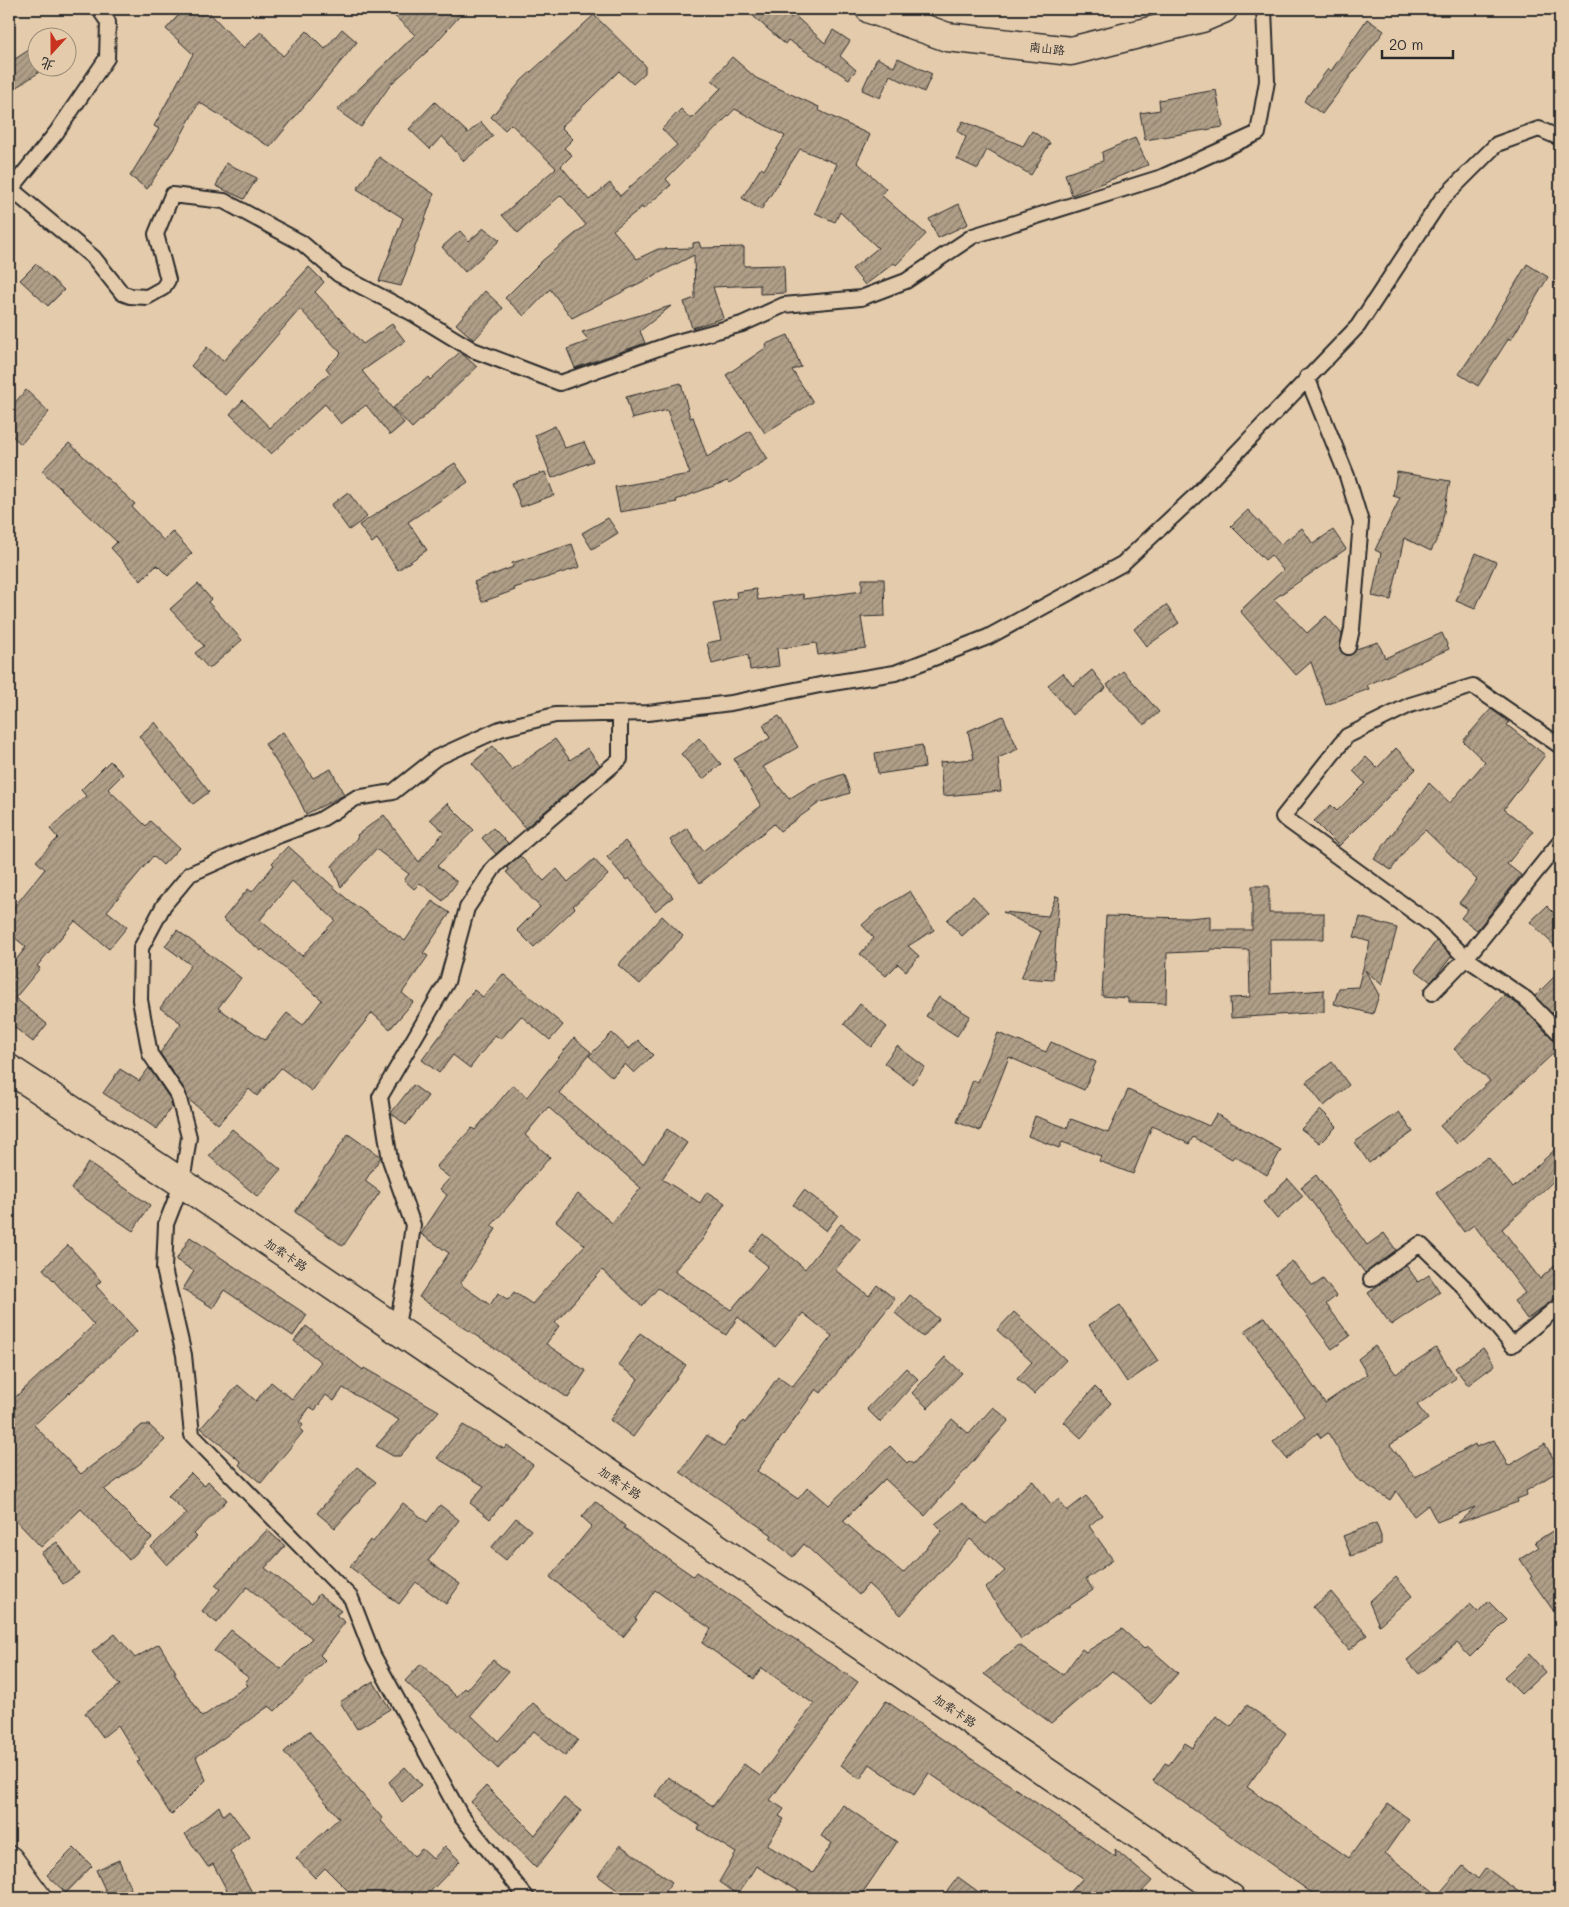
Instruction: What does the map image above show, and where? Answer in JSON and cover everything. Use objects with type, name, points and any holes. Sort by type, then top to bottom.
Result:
[{"type":"main road","name":"南山路","points":[[870,9],[947,37],[1070,52],[1202,18],[1223,9]]},
{"type":"main road","name":"加索卡路","points":[[9,1069],[182,1183],[1231,1898]]},
{"type":"main road","points":[[9,1860],[36,1898]]},
{"type":"lane","points":[[99,9],[108,22],[107,58],[56,133],[10,191],[94,258],[116,287],[130,296],[147,298],[163,288],[168,280],[156,234],[172,195],[224,201],[302,243],[338,274],[412,313],[473,350],[560,383],[670,344],[742,324],[784,305],[861,298],[906,281],[973,236],[1162,177],[1258,133],[1267,81],[1264,9]]},
{"type":"lane","points":[[527,1898],[461,1816],[373,1655],[351,1598],[263,1505],[192,1435],[184,1355],[164,1269],[166,1224],[182,1183],[189,1137],[178,1095],[150,1054],[140,1000],[141,948],[164,906],[190,874],[272,838],[320,820],[356,798],[392,792],[436,758],[500,729],[556,715],[648,713],[731,704],[820,685],[895,673],[988,637],[1122,564],[1196,494],[1358,326],[1441,200],[1497,144],[1539,129],[1560,138]]},
{"type":"lane","points":[[1307,378],[1347,476],[1361,522],[1352,629],[1348,647]]},
{"type":"lane","points":[[1560,746],[1473,686],[1410,705],[1347,736],[1283,817],[1433,926],[1466,958],[1526,999],[1560,1034]]},
{"type":"lane","points":[[396,1330],[413,1225],[390,1160],[380,1097],[447,982],[468,908],[495,866],[620,759],[620,714]]},
{"type":"lane","points":[[1432,993],[1466,958],[1560,842]]},
{"type":"lane","points":[[1371,1279],[1420,1244],[1464,1287],[1512,1345],[1560,1305]]},
{"type":"building","points":[[184,9],[206,9],[243,48],[261,32],[283,56],[307,31],[325,49],[342,29],[357,42],[270,147],[199,102],[176,145],[147,189],[130,176],[159,129],[154,126],[193,54],[166,29]]},
{"type":"building","points":[[387,9],[466,9],[430,49],[391,84],[361,127],[337,110],[415,35]]},
{"type":"building","points":[[745,9],[779,9],[790,18],[793,14],[825,43],[833,30],[850,41],[840,56],[856,70],[849,79],[788,40],[785,44]]},
{"type":"building","points":[[594,15],[645,65],[645,73],[633,84],[619,71],[561,127],[573,139],[564,148],[572,155],[561,166],[589,200],[610,183],[620,196],[677,145],[662,129],[681,109],[691,119],[721,88],[712,80],[732,57],[756,78],[819,107],[818,110],[870,135],[857,162],[886,189],[881,195],[926,234],[896,265],[894,263],[865,285],[852,269],[878,248],[840,212],[835,222],[815,213],[837,164],[800,149],[761,210],[742,198],[761,168],[764,170],[785,136],[735,109],[666,179],[671,185],[643,209],[642,207],[613,230],[637,259],[658,249],[693,248],[693,243],[699,242],[701,248],[744,247],[744,266],[784,265],[785,293],[760,294],[760,285],[713,287],[723,318],[692,328],[684,302],[695,298],[694,255],[572,318],[550,289],[524,316],[505,298],[542,261],[586,225],[561,195],[518,233],[502,215],[556,168],[511,124],[505,130],[491,117],[522,80]]},
{"type":"building","points":[[1367,19],[1384,31],[1322,114],[1304,101],[1328,69],[1331,71]]},
{"type":"building","points":[[28,51],[28,78],[30,78],[9,92],[9,63]]},
{"type":"building","points":[[877,58],[894,67],[898,58],[932,74],[924,92],[890,75],[880,98],[862,90]]},
{"type":"building","points":[[1216,90],[1223,127],[1145,140],[1140,113],[1160,110],[1159,100]]},
{"type":"building","points":[[435,102],[468,133],[481,122],[493,136],[464,161],[442,136],[430,149],[409,129]]},
{"type":"building","points":[[963,121],[1023,146],[1032,131],[1050,143],[1031,175],[987,149],[978,169],[957,159],[966,137],[957,131]]},
{"type":"building","points":[[1135,138],[1148,165],[1072,195],[1065,174],[1103,161],[1102,152]]},
{"type":"building","points":[[379,157],[434,194],[401,286],[379,281],[403,218],[357,189]]},
{"type":"building","points":[[226,163],[257,178],[244,199],[216,186]]},
{"type":"building","points":[[959,204],[968,224],[938,238],[929,219]]},
{"type":"building","points":[[484,228],[500,240],[465,272],[442,247],[460,231],[469,241]]},
{"type":"building","points":[[36,264],[64,290],[48,306],[20,280]]},
{"type":"building","points":[[1527,264],[1548,277],[1511,340],[1509,338],[1478,386],[1459,374],[1484,337]]},
{"type":"building","points":[[309,267],[324,282],[315,292],[363,344],[392,324],[405,341],[362,371],[404,423],[390,435],[366,405],[341,424],[325,404],[271,454],[230,414],[243,400],[270,428],[330,373],[326,368],[341,353],[300,309],[225,395],[191,366],[207,347],[223,361]]},
{"type":"building","points":[[485,291],[503,308],[474,340],[456,324]]},
{"type":"building","points":[[671,306],[640,331],[645,343],[575,368],[567,349],[589,341],[582,332]]},
{"type":"building","points":[[788,335],[801,367],[792,370],[813,402],[765,433],[726,375],[767,347],[766,344]]},
{"type":"building","points":[[460,352],[477,367],[412,428],[393,408],[428,377],[430,380]]},
{"type":"building","points":[[681,383],[690,418],[693,417],[707,457],[750,431],[768,459],[729,483],[727,481],[676,500],[677,502],[620,512],[615,487],[690,474],[667,410],[632,419],[626,397]]},
{"type":"building","points":[[26,390],[49,412],[21,444],[9,433],[9,409]]},
{"type":"building","points":[[555,426],[565,448],[584,442],[593,461],[552,478],[535,435]]},
{"type":"building","points":[[69,443],[135,504],[132,507],[163,540],[172,531],[192,553],[168,576],[157,565],[141,581],[111,548],[117,542],[42,471]]},
{"type":"building","points":[[455,463],[468,482],[408,522],[427,550],[398,570],[377,539],[372,543],[359,525]]},
{"type":"building","points":[[545,472],[554,495],[521,507],[512,483]]},
{"type":"building","points":[[1397,472],[1450,481],[1440,533],[1431,551],[1404,538],[1391,600],[1372,596],[1381,553],[1375,550],[1400,498],[1393,496]]},
{"type":"building","points":[[348,492],[367,517],[349,530],[331,505]]},
{"type":"building","points":[[1248,510],[1281,544],[1302,528],[1313,544],[1333,530],[1346,549],[1274,599],[1307,633],[1326,616],[1342,634],[1340,649],[1346,655],[1351,655],[1356,649],[1378,642],[1385,658],[1442,633],[1449,649],[1367,685],[1369,689],[1326,705],[1311,662],[1296,675],[1240,611],[1283,570],[1271,555],[1265,560],[1231,526]]},
{"type":"building","points":[[608,518],[618,533],[592,549],[582,533]]},
{"type":"building","points":[[572,544],[580,567],[514,588],[515,590],[482,602],[474,582],[513,567],[512,563]]},
{"type":"building","points":[[1476,553],[1496,562],[1475,609],[1456,601]]},
{"type":"building","points":[[862,579],[884,579],[885,616],[861,617],[866,648],[818,655],[816,643],[777,649],[779,666],[750,670],[748,655],[712,664],[707,643],[721,640],[713,603],[737,598],[736,592],[756,589],[758,600],[803,594],[804,599],[862,591]]},
{"type":"building","points":[[198,584],[211,599],[208,602],[242,640],[209,669],[195,653],[204,646],[170,609]]},
{"type":"building","points":[[1166,605],[1179,623],[1147,646],[1134,629]]},
{"type":"building","points":[[1092,670],[1106,688],[1072,715],[1048,685],[1063,673],[1073,686]]},
{"type":"building","points":[[1123,671],[1159,712],[1144,725],[1107,685]]},
{"type":"building","points":[[1491,709],[1509,722],[1507,725],[1545,755],[1504,809],[1533,832],[1507,864],[1521,875],[1477,930],[1461,918],[1468,909],[1459,903],[1477,880],[1425,830],[1409,845],[1391,870],[1374,859],[1429,783],[1450,803],[1485,762],[1463,741]]},
{"type":"building","points":[[779,716],[798,747],[763,767],[789,799],[813,784],[844,774],[850,793],[819,803],[780,831],[774,824],[700,883],[670,840],[687,828],[703,851],[761,806],[734,759],[770,738],[763,725]]},
{"type":"building","points":[[1003,716],[1018,749],[998,758],[1001,791],[943,796],[940,762],[974,759],[968,731]]},
{"type":"building","points":[[155,722],[209,792],[193,804],[139,736]]},
{"type":"building","points":[[283,732],[313,778],[331,769],[344,795],[306,814],[296,793],[265,744]]},
{"type":"building","points":[[699,738],[721,764],[703,779],[681,754]]},
{"type":"building","points":[[555,739],[570,760],[587,748],[600,765],[525,828],[472,763],[493,746],[512,770]]},
{"type":"building","points":[[922,745],[925,767],[878,774],[875,753]]},
{"type":"building","points":[[1396,748],[1416,769],[1339,846],[1314,821],[1331,805],[1337,811],[1365,783],[1353,771],[1366,757],[1377,768]]},
{"type":"building","points":[[110,761],[123,774],[108,789],[146,826],[150,821],[179,848],[163,865],[153,856],[107,911],[127,927],[109,949],[75,921],[37,966],[40,968],[15,998],[47,1024],[33,1042],[9,1023],[9,969],[26,947],[9,933],[9,913],[45,869],[36,861],[58,838],[50,829],[86,796],[81,790]]},
{"type":"building","points":[[447,803],[474,830],[437,866],[457,882],[443,901],[420,883],[414,889],[404,880],[409,874],[376,849],[341,887],[332,866],[358,837],[357,835],[384,815],[419,862],[444,832],[430,819]]},
{"type":"building","points":[[493,828],[508,843],[496,854],[482,838]]},
{"type":"building","points":[[625,841],[673,897],[655,911],[629,878],[626,880],[607,857]]},
{"type":"building","points":[[288,846],[348,900],[405,941],[432,901],[450,913],[423,953],[428,956],[402,993],[413,1002],[390,1029],[372,1013],[312,1091],[281,1068],[257,1096],[249,1089],[218,1124],[188,1099],[185,1090],[160,1053],[181,1023],[160,1008],[191,965],[165,946],[177,930],[241,978],[218,1008],[265,1040],[287,1013],[303,1025],[322,1000],[223,919],[248,889],[252,892],[274,865],[272,863]],"holes":[[[292,881],[335,920],[302,956],[260,920]]]},
{"type":"building","points":[[520,856],[544,881],[557,869],[568,882],[594,859],[608,875],[573,906],[575,908],[534,947],[517,930],[540,907],[506,872],[509,870],[507,867]]},
{"type":"building","points":[[1252,886],[1269,886],[1269,913],[1324,913],[1324,939],[1270,939],[1271,994],[1324,990],[1324,1012],[1231,1018],[1230,998],[1250,997],[1249,950],[1210,949],[1211,951],[1167,953],[1166,1003],[1128,1002],[1128,998],[1102,996],[1106,916],[1189,918],[1210,916],[1210,930],[1252,930]]},
{"type":"building","points":[[910,891],[934,930],[908,946],[919,956],[906,971],[898,964],[886,976],[860,954],[874,938],[862,925],[878,911]]},
{"type":"building","points":[[973,896],[988,912],[962,936],[947,920]]},
{"type":"building","points":[[1056,896],[1059,897],[1053,980],[1021,978],[1041,932],[1003,912],[1048,916]]},
{"type":"building","points":[[1547,906],[1560,919],[1560,951],[1530,922]]},
{"type":"building","points":[[662,916],[683,936],[640,984],[618,965]]},
{"type":"building","points":[[1360,917],[1397,928],[1382,985],[1365,970],[1379,995],[1373,1014],[1334,1004],[1339,988],[1358,987],[1370,942],[1354,937]]},
{"type":"building","points":[[1436,941],[1452,956],[1431,982],[1415,970]]},
{"type":"building","points":[[1560,971],[1560,1022],[1535,996]]},
{"type":"building","points":[[503,974],[563,1025],[550,1040],[521,1016],[501,1039],[495,1035],[470,1068],[453,1055],[439,1073],[422,1060],[474,990],[483,997]]},
{"type":"building","points":[[1504,995],[1523,1008],[1554,1040],[1560,1043],[1560,1047],[1457,1144],[1440,1126],[1490,1081],[1454,1049]]},
{"type":"building","points":[[939,997],[970,1016],[957,1036],[926,1016]]},
{"type":"building","points":[[860,1004],[887,1027],[871,1047],[844,1024]]},
{"type":"building","points":[[612,1033],[629,1049],[638,1040],[653,1055],[634,1073],[625,1064],[612,1077],[589,1056]]},
{"type":"building","points":[[998,1033],[1046,1052],[1051,1042],[1096,1062],[1084,1090],[1009,1057],[980,1131],[957,1122],[973,1080],[978,1082]]},
{"type":"building","points":[[574,1038],[591,1052],[559,1093],[643,1164],[667,1129],[687,1143],[662,1179],[700,1203],[707,1192],[725,1203],[702,1240],[674,1271],[731,1310],[768,1266],[749,1251],[763,1234],[805,1269],[841,1224],[860,1239],[835,1270],[869,1296],[877,1285],[895,1299],[821,1393],[816,1389],[757,1471],[798,1499],[808,1487],[829,1505],[890,1446],[907,1463],[909,1461],[913,1464],[952,1419],[969,1434],[993,1407],[1009,1420],[925,1516],[885,1479],[843,1521],[903,1573],[942,1531],[935,1524],[962,1503],[986,1524],[1032,1480],[1051,1504],[1058,1499],[1067,1511],[1086,1496],[1102,1515],[1089,1526],[1113,1560],[1086,1579],[1093,1590],[1021,1639],[986,1588],[1005,1571],[970,1539],[901,1615],[868,1584],[859,1595],[804,1544],[793,1557],[770,1538],[772,1535],[680,1472],[707,1435],[724,1447],[743,1421],[745,1423],[778,1377],[792,1387],[832,1336],[803,1313],[775,1347],[738,1317],[726,1335],[658,1288],[642,1306],[602,1270],[555,1323],[559,1326],[546,1344],[586,1371],[568,1398],[419,1297],[449,1253],[421,1234],[447,1195],[440,1189],[450,1178],[436,1167],[472,1128],[475,1130],[513,1085],[527,1097]],"holes":[[[548,1107],[641,1188],[612,1223],[578,1194],[556,1221],[585,1245],[532,1304],[514,1292],[508,1300],[498,1293],[490,1305],[460,1284],[496,1229],[491,1226],[550,1157],[525,1135]]]},
{"type":"building","points":[[897,1046],[925,1067],[912,1084],[884,1063]]},
{"type":"building","points":[[1332,1062],[1349,1085],[1324,1106],[1306,1082]]},
{"type":"building","points":[[149,1068],[170,1099],[172,1106],[157,1129],[103,1093],[120,1069],[139,1081]]},
{"type":"building","points":[[413,1085],[428,1096],[406,1125],[391,1113]]},
{"type":"building","points":[[1128,1090],[1209,1126],[1216,1114],[1281,1150],[1267,1175],[1234,1156],[1232,1159],[1193,1137],[1189,1144],[1152,1126],[1133,1174],[1099,1161],[1101,1156],[1062,1142],[1059,1148],[1028,1136],[1035,1116],[1067,1128],[1071,1119],[1108,1133]]},
{"type":"building","points":[[1321,1110],[1337,1126],[1320,1143],[1301,1129]]},
{"type":"building","points":[[1399,1112],[1413,1132],[1369,1163],[1355,1142]]},
{"type":"building","points":[[232,1129],[281,1170],[258,1197],[209,1156]]},
{"type":"building","points":[[348,1134],[381,1157],[365,1181],[380,1192],[343,1246],[295,1212]]},
{"type":"building","points":[[1560,1145],[1560,1175],[1502,1229],[1540,1279],[1560,1261],[1560,1295],[1527,1319],[1514,1301],[1525,1293],[1474,1225],[1464,1232],[1436,1193],[1488,1157],[1513,1188]]},
{"type":"building","points":[[88,1163],[150,1205],[133,1231],[71,1189]]},
{"type":"building","points":[[1316,1175],[1367,1245],[1384,1233],[1396,1250],[1365,1273],[1301,1187]]},
{"type":"building","points":[[1288,1179],[1303,1196],[1277,1219],[1263,1202]]},
{"type":"building","points":[[804,1190],[838,1215],[826,1231],[793,1205]]},
{"type":"building","points":[[190,1237],[307,1315],[293,1336],[224,1290],[213,1308],[183,1289],[194,1271],[176,1260]]},
{"type":"building","points":[[68,1245],[101,1281],[96,1286],[137,1331],[34,1425],[81,1474],[142,1425],[149,1425],[165,1440],[142,1462],[104,1490],[152,1538],[129,1560],[81,1509],[41,1547],[9,1513],[9,1403],[94,1325],[43,1269]]},
{"type":"building","points":[[1292,1261],[1313,1286],[1323,1279],[1336,1296],[1326,1304],[1350,1336],[1332,1349],[1275,1274]]},
{"type":"building","points":[[1406,1265],[1418,1282],[1429,1275],[1440,1292],[1391,1325],[1368,1293]]},
{"type":"building","points":[[910,1295],[939,1319],[923,1337],[895,1313]]},
{"type":"building","points":[[1120,1305],[1158,1361],[1127,1382],[1089,1325]]},
{"type":"building","points":[[1014,1312],[1066,1360],[1034,1394],[1017,1379],[1032,1362],[997,1330]]},
{"type":"building","points":[[1265,1317],[1325,1403],[1367,1374],[1358,1359],[1375,1346],[1396,1374],[1436,1348],[1456,1378],[1417,1405],[1428,1419],[1390,1445],[1415,1477],[1475,1444],[1476,1447],[1494,1440],[1508,1466],[1545,1444],[1560,1470],[1526,1491],[1527,1495],[1517,1499],[1518,1502],[1458,1523],[1475,1507],[1437,1522],[1428,1505],[1414,1516],[1396,1491],[1390,1500],[1356,1478],[1328,1433],[1321,1438],[1317,1433],[1287,1459],[1273,1442],[1304,1416],[1245,1331]]},
{"type":"building","points":[[306,1326],[363,1370],[364,1368],[439,1411],[400,1456],[393,1456],[376,1446],[399,1420],[343,1388],[334,1401],[326,1395],[315,1410],[310,1407],[299,1422],[303,1425],[300,1429],[303,1432],[261,1483],[239,1465],[241,1462],[201,1428],[238,1385],[256,1401],[271,1382],[292,1399],[321,1362],[294,1341]]},
{"type":"building","points":[[640,1333],[686,1365],[633,1437],[610,1420],[638,1379],[618,1365]]},
{"type":"building","points":[[1483,1348],[1495,1365],[1468,1385],[1455,1368]]},
{"type":"building","points":[[945,1357],[962,1373],[928,1408],[912,1393]]},
{"type":"building","points":[[906,1368],[918,1379],[880,1422],[867,1409]]},
{"type":"building","points":[[1095,1387],[1111,1403],[1081,1438],[1064,1422]]},
{"type":"building","points":[[463,1425],[504,1449],[507,1445],[533,1465],[490,1519],[470,1503],[484,1486],[437,1458]]},
{"type":"building","points":[[357,1467],[376,1482],[335,1528],[317,1513]]},
{"type":"building","points":[[191,1473],[204,1486],[208,1481],[227,1500],[194,1534],[197,1537],[167,1565],[151,1547],[187,1513],[168,1496]]},
{"type":"building","points":[[595,1501],[625,1526],[624,1528],[693,1576],[696,1572],[858,1682],[770,1800],[784,1809],[779,1816],[784,1819],[767,1845],[813,1873],[832,1843],[821,1836],[843,1805],[897,1842],[859,1898],[811,1898],[756,1866],[738,1895],[719,1882],[736,1853],[698,1829],[700,1826],[655,1796],[668,1777],[713,1806],[744,1764],[760,1776],[814,1704],[762,1668],[754,1679],[702,1643],[711,1629],[655,1590],[635,1619],[637,1620],[623,1637],[550,1577],[592,1526],[582,1517]]},
{"type":"building","points":[[403,1503],[427,1522],[440,1505],[459,1520],[428,1561],[460,1584],[446,1604],[416,1582],[399,1604],[350,1567],[370,1540],[373,1542]]},
{"type":"building","points":[[516,1518],[531,1530],[506,1560],[491,1548]]},
{"type":"building","points":[[1376,1523],[1381,1536],[1381,1544],[1351,1556],[1343,1536]]},
{"type":"building","points":[[267,1530],[285,1546],[265,1568],[312,1604],[319,1594],[341,1611],[336,1615],[345,1622],[320,1655],[325,1660],[275,1711],[269,1706],[196,1757],[206,1780],[171,1815],[137,1762],[140,1761],[118,1725],[103,1737],[85,1713],[120,1685],[92,1652],[115,1634],[135,1658],[159,1644],[176,1672],[174,1673],[202,1717],[248,1685],[245,1682],[249,1678],[214,1651],[231,1630],[281,1669],[312,1638],[247,1587],[217,1623],[202,1611],[220,1589],[215,1585]]},
{"type":"building","points":[[1554,1530],[1560,1540],[1560,1620],[1530,1578],[1532,1577],[1520,1559],[1539,1547],[1535,1542]]},
{"type":"building","points":[[57,1542],[79,1573],[63,1584],[41,1553]]},
{"type":"building","points":[[1396,1577],[1412,1596],[1379,1625],[1369,1602]]},
{"type":"building","points":[[1331,1592],[1367,1635],[1349,1650],[1313,1607]]},
{"type":"building","points":[[1488,1601],[1507,1620],[1470,1657],[1457,1643],[1419,1674],[1407,1660],[1470,1604],[1478,1612]]},
{"type":"building","points":[[1122,1629],[1144,1649],[1147,1646],[1178,1673],[1151,1704],[1112,1671],[1051,1723],[984,1674],[1019,1645],[1063,1675],[1082,1649],[1086,1652]]},
{"type":"building","points":[[1529,1654],[1545,1672],[1521,1694],[1504,1677]]},
{"type":"building","points":[[493,1660],[508,1672],[471,1715],[498,1741],[533,1703],[578,1740],[565,1756],[534,1731],[498,1769],[405,1681],[421,1664],[457,1697],[465,1688],[467,1690]]},
{"type":"building","points":[[373,1681],[390,1709],[357,1729],[340,1702]]},
{"type":"building","points":[[886,1701],[1116,1857],[1115,1849],[1152,1881],[1136,1898],[1065,1898],[1083,1878],[929,1773],[914,1795],[870,1764],[860,1779],[841,1765]]},
{"type":"building","points":[[1247,1705],[1286,1733],[1247,1787],[1349,1858],[1388,1804],[1409,1819],[1385,1853],[1438,1895],[1463,1866],[1478,1879],[1486,1868],[1527,1898],[1481,1898],[1469,1890],[1462,1898],[1319,1898],[1153,1781],[1165,1763],[1169,1765],[1185,1743],[1193,1748],[1216,1716],[1231,1727]]},
{"type":"building","points":[[309,1731],[383,1819],[381,1821],[414,1856],[422,1849],[433,1859],[445,1846],[460,1861],[424,1898],[355,1898],[325,1868],[315,1878],[296,1858],[339,1818],[284,1752]]},
{"type":"building","points":[[405,1767],[421,1785],[402,1802],[389,1782]]},
{"type":"building","points":[[486,1786],[535,1835],[564,1798],[581,1811],[536,1868],[471,1802]]},
{"type":"building","points":[[219,1806],[223,1815],[229,1810],[249,1836],[230,1851],[255,1898],[231,1898],[213,1864],[208,1867],[185,1834]]},
{"type":"building","points":[[620,1845],[672,1882],[660,1898],[628,1898],[598,1876]]},
{"type":"building","points":[[74,1848],[92,1866],[66,1893],[47,1875]]},
{"type":"building","points":[[119,1860],[132,1892],[117,1898],[109,1898],[96,1870]]},
{"type":"building","points":[[958,1877],[987,1898],[942,1898]]}]
